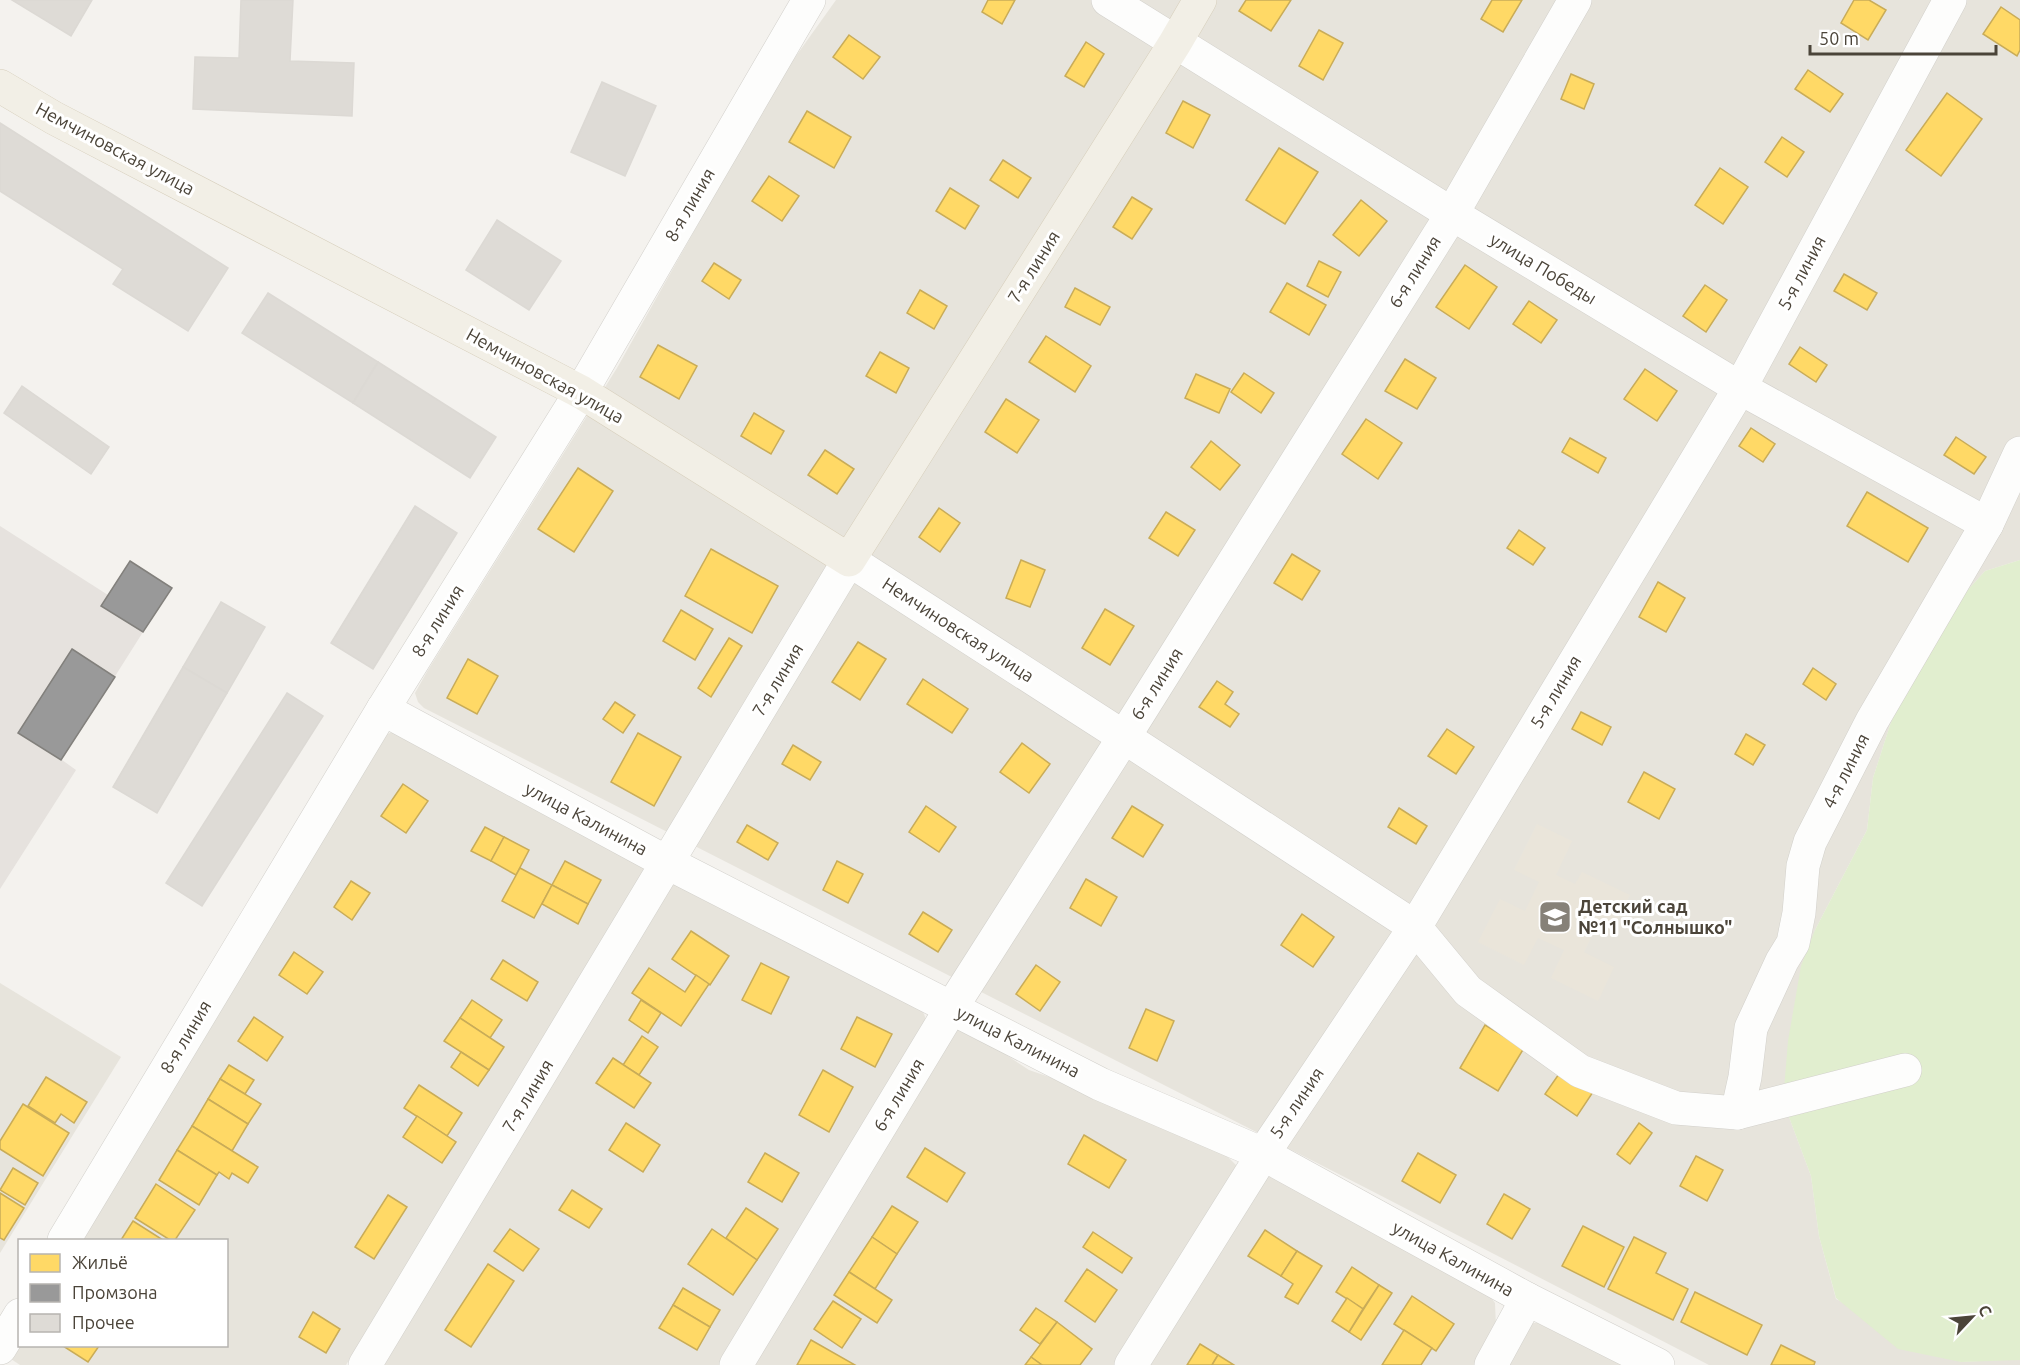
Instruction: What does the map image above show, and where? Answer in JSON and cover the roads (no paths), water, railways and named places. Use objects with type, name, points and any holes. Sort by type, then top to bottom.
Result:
[{"type":"main road","name":"7-я линия","points":[[849,560],[1200,0]]},
{"type":"main road","name":"Немчиновская улица","points":[[0,86],[54,118],[581,392],[849,560]]},
{"type":"street","name":"8-я линия","points":[[65,1239],[383,709],[581,392],[809,0]]},
{"type":"street","name":"улица Победы","points":[[1108,0],[1452,214],[1740,388],[1987,524]]},
{"type":"street","name":"6-я линия","points":[[736,1365],[952,1007],[1452,214],[1575,0]]},
{"type":"street","name":"5-я линия","points":[[1131,1365],[1263,1154],[1415,927],[1740,388],[1950,0]]},
{"type":"street","name":"4-я линия","points":[[1737,1113],[1751,1028],[1782,961],[1793,943],[1799,913],[1803,866],[1810,842],[1872,721],[1987,524],[2020,453]]},
{"type":"street","name":"Немчиновская улица","points":[[849,560],[1415,927],[1468,991],[1580,1071],[1676,1108],[1737,1113],[1905,1070]]},
{"type":"street","name":"7-я линия","points":[[365,1365],[849,560]]},
{"type":"street","name":"улица Калинина","points":[[383,709],[668,863],[1100,1084],[1263,1154],[1527,1299],[1658,1365]]},
{"type":"street","points":[[1491,1365],[1527,1299]]},
{"type":"street","points":[[0,1348],[18,1318]]},
{"type":"place","name":"Детский сад №11 \"Солнышко\"","points":[[1555,917]]}]
